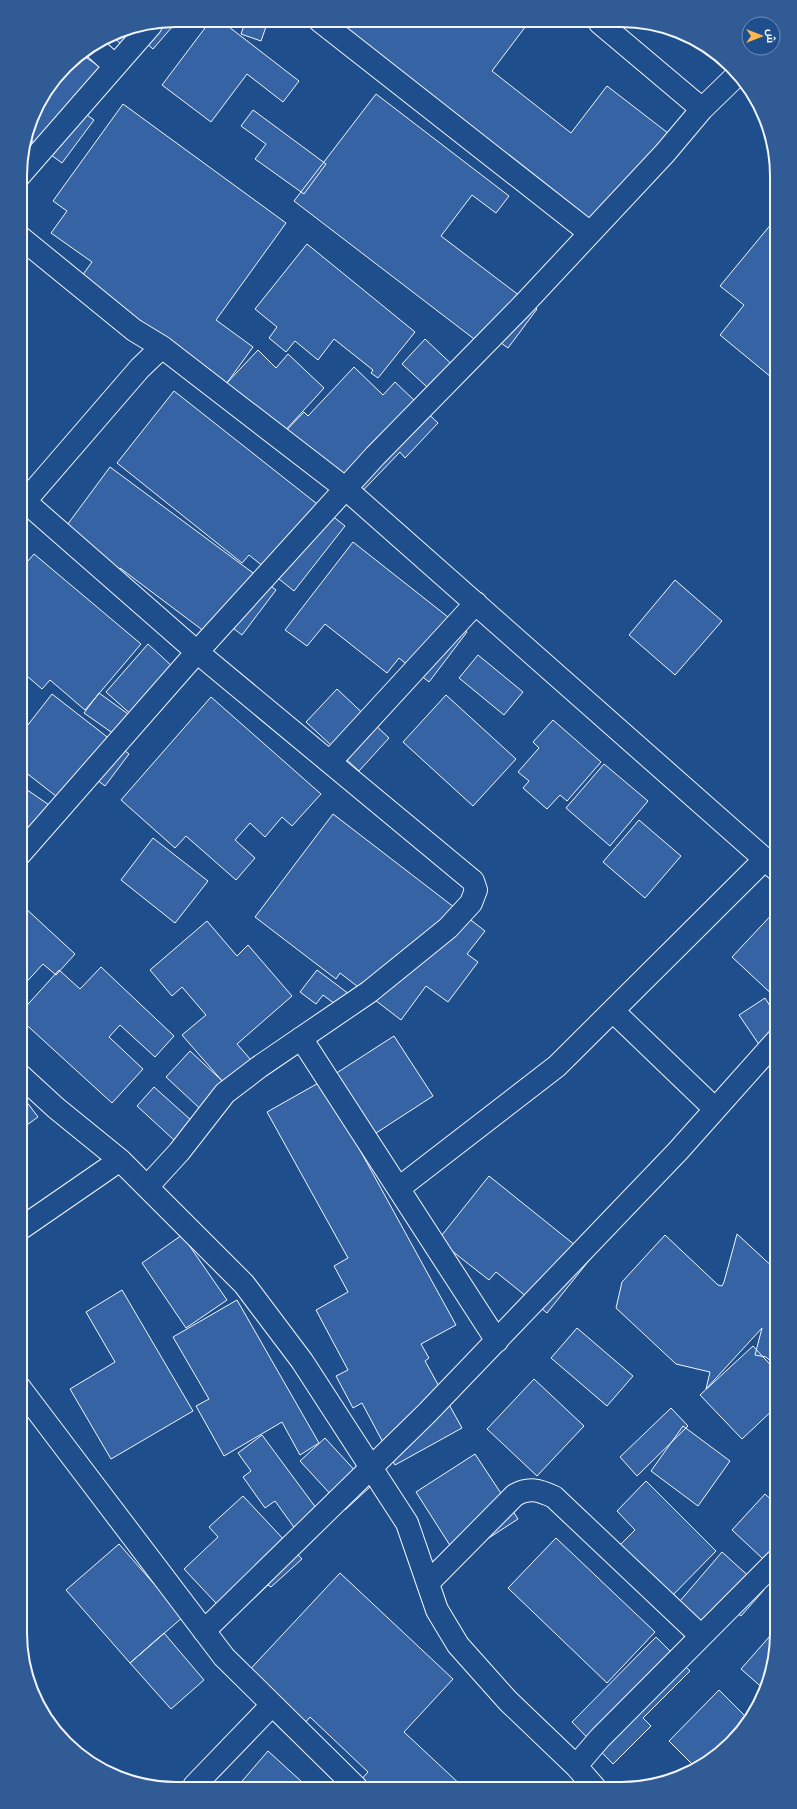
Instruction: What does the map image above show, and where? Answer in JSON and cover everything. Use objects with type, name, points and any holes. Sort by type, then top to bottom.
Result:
[{"type":"street","points":[[328,27],[590,233]]},
{"type":"street","points":[[605,27],[702,109]]},
{"type":"street","points":[[27,167],[147,30]]},
{"type":"street","points":[[97,50],[115,66]]},
{"type":"street","points":[[27,846],[197,652],[346,489],[665,153],[702,109],[733,78]]},
{"type":"street","points":[[27,244],[134,330],[162,347],[346,489],[770,863]]},
{"type":"street","points":[[27,495],[140,368],[162,347]]},
{"type":"street","points":[[27,505],[197,652],[473,881],[476,890],[471,903],[448,928],[369,992],[258,1066],[225,1093],[179,1152],[147,1187]]},
{"type":"street","points":[[330,762],[476,603]]},
{"type":"street","points":[[399,1188],[557,1066],[770,865]]},
{"type":"street","points":[[614,1011],[715,1109]]},
{"type":"street","points":[[301,1038],[497,1340]]},
{"type":"street","points":[[204,1631],[427,1413],[678,1151],[770,1048]]},
{"type":"street","points":[[27,1081],[56,1108],[120,1160],[244,1284],[302,1361],[407,1523],[438,1610],[458,1645],[508,1701],[576,1766],[590,1782]]},
{"type":"street","points":[[27,1224],[120,1160]]},
{"type":"street","points":[[27,1397],[224,1656],[351,1782]]},
{"type":"street","points":[[428,1583],[515,1496],[524,1490],[543,1492],[554,1497],[702,1636]]},
{"type":"street","points":[[576,1766],[600,1738],[770,1567]]},
{"type":"street","points":[[198,1782],[272,1704]]},
{"type":"building","points":[[172,27],[153,49],[146,43],[134,56],[116,39],[137,32],[156,28]]},
{"type":"building","points":[[206,27],[229,27],[299,81],[283,102],[247,74],[211,122],[162,85]]},
{"type":"building","points":[[244,27],[266,27],[261,41],[241,34]]},
{"type":"building","points":[[326,27],[525,27],[492,71],[571,133],[607,86],[677,140],[587,226]]},
{"type":"building","points":[[86,57],[100,67],[85,87],[80,110],[94,120],[62,163],[31,140],[32,137],[42,110],[52,93],[64,78]]},
{"type":"building","points":[[376,94],[509,196],[496,213],[472,195],[441,236],[537,309],[508,348],[490,335],[482,345],[294,201]]},
{"type":"building","points":[[123,104],[286,223],[216,320],[253,347],[221,391],[76,284],[92,262],[51,233],[67,211],[53,201]]},
{"type":"building","points":[[253,110],[326,164],[304,194],[255,159],[266,144],[241,126]]},
{"type":"building","points":[[770,225],[770,376],[720,335],[744,305],[720,286]]},
{"type":"building","points":[[307,244],[415,332],[378,378],[371,373],[373,370],[334,339],[318,360],[295,341],[286,352],[269,338],[277,327],[255,309]]},
{"type":"building","points":[[425,339],[461,373],[438,397],[402,364]]},
{"type":"building","points":[[258,350],[276,368],[288,354],[324,388],[283,433],[223,387]]},
{"type":"building","points":[[354,367],[383,395],[395,382],[438,423],[405,458],[400,452],[350,504],[281,436],[304,412],[308,416]]},
{"type":"building","points":[[174,391],[345,526],[294,591],[249,555],[242,563],[117,463]]},
{"type":"building","points":[[110,467],[276,590],[242,635],[225,622],[213,638],[120,568],[113,577],[59,536]]},
{"type":"building","points":[[353,542],[467,632],[429,682],[399,658],[387,673],[325,624],[307,646],[285,630]]},
{"type":"building","points":[[34,554],[141,644],[85,710],[50,680],[42,689],[27,676],[27,562]]},
{"type":"building","points":[[675,580],[722,621],[675,675],[629,635]]},
{"type":"building","points":[[148,644],[186,679],[144,726],[106,692]]},
{"type":"building","points":[[478,655],[523,692],[504,715],[459,678]]},
{"type":"building","points":[[337,689],[389,738],[359,771],[306,722]]},
{"type":"building","points":[[99,693],[135,719],[121,739],[84,713]]},
{"type":"building","points":[[52,694],[129,754],[105,786],[93,777],[70,807],[27,773],[27,726]]},
{"type":"building","points":[[446,695],[516,759],[473,806],[403,742]]},
{"type":"building","points":[[211,697],[321,794],[292,826],[282,817],[265,837],[250,823],[235,840],[255,858],[236,880],[186,836],[175,848],[121,800]]},
{"type":"building","points":[[553,720],[601,762],[567,801],[560,795],[547,809],[523,788],[529,781],[518,772],[539,748],[533,742]]},
{"type":"building","points":[[604,764],[648,801],[610,846],[566,808]]},
{"type":"building","points":[[27,790],[55,809],[30,844],[27,842]]},
{"type":"building","points":[[333,814],[485,931],[467,954],[478,962],[448,1002],[426,986],[401,1020],[340,973],[336,979],[255,917]]},
{"type":"building","points":[[639,820],[681,856],[645,898],[603,862]]},
{"type":"building","points":[[153,838],[208,881],[175,923],[121,880]]},
{"type":"building","points":[[27,910],[75,954],[56,975],[43,964],[27,981]]},
{"type":"building","points":[[770,916],[770,992],[732,957]]},
{"type":"building","points":[[207,921],[237,956],[248,945],[292,996],[237,1044],[257,1067],[230,1090],[182,1035],[206,1015],[182,987],[172,996],[150,970]]},
{"type":"building","points":[[101,967],[174,1036],[155,1057],[120,1025],[109,1037],[143,1069],[112,1103],[27,1025],[27,1005],[59,970],[80,989]]},
{"type":"building","points":[[317,970],[361,1003],[351,1016],[323,995],[316,1004],[300,992]]},
{"type":"building","points":[[765,998],[770,1006],[770,1040],[760,1046],[739,1015]]},
{"type":"building","points":[[394,1036],[433,1096],[373,1135],[335,1074]]},
{"type":"building","points":[[190,1051],[232,1090],[208,1116],[166,1077]]},
{"type":"building","points":[[322,1081],[456,1325],[421,1344],[429,1358],[425,1361],[462,1428],[395,1465],[362,1403],[353,1408],[336,1376],[348,1370],[316,1310],[348,1292],[334,1266],[348,1258],[267,1112]]},
{"type":"building","points":[[154,1087],[192,1121],[174,1140],[137,1106]]},
{"type":"building","points":[[27,1102],[38,1117],[27,1125]]},
{"type":"building","points":[[489,1176],[591,1258],[547,1313],[496,1272],[489,1280],[438,1240]]},
{"type":"building","points":[[737,1234],[770,1265],[770,1361],[766,1357],[755,1355],[762,1328],[706,1389],[710,1372],[676,1364],[616,1308],[622,1282],[665,1235],[718,1285],[722,1286]]},
{"type":"building","points":[[182,1235],[227,1300],[186,1328],[142,1263]]},
{"type":"building","points":[[122,1290],[193,1411],[111,1459],[70,1389],[115,1362],[86,1312]]},
{"type":"building","points":[[237,1300],[319,1443],[300,1455],[282,1422],[224,1456],[196,1406],[209,1399],[173,1337]]},
{"type":"building","points":[[577,1328],[633,1376],[607,1406],[551,1358]]},
{"type":"building","points":[[753,1346],[770,1364],[770,1413],[742,1439],[700,1395]]},
{"type":"building","points":[[534,1379],[584,1426],[537,1476],[487,1429]]},
{"type":"building","points":[[671,1408],[688,1426],[637,1476],[620,1457]]},
{"type":"building","points":[[683,1426],[730,1461],[698,1506],[651,1471]]},
{"type":"building","points":[[262,1435],[325,1520],[301,1537],[275,1501],[265,1508],[243,1477],[251,1471],[238,1453]]},
{"type":"building","points":[[325,1438],[370,1487],[345,1510],[300,1461]]},
{"type":"building","points":[[475,1454],[518,1519],[458,1558],[416,1492]]},
{"type":"building","points":[[646,1481],[716,1551],[669,1599],[617,1548],[635,1530],[617,1511]]},
{"type":"building","points":[[765,1494],[770,1499],[770,1565],[732,1530]]},
{"type":"building","points":[[243,1496],[302,1559],[271,1587],[268,1585],[231,1619],[184,1569],[218,1537],[209,1527]]},
{"type":"building","points":[[556,1538],[655,1632],[607,1683],[508,1588]]},
{"type":"building","points":[[119,1544],[183,1617],[130,1663],[66,1590]]},
{"type":"building","points":[[722,1552],[764,1590],[741,1616],[732,1609],[695,1639],[668,1615]]},
{"type":"building","points":[[340,1573],[453,1679],[404,1732],[458,1782],[359,1782],[368,1772],[310,1717],[299,1730],[243,1677]]},
{"type":"building","points":[[164,1633],[204,1680],[171,1709],[130,1663]]},
{"type":"building","points":[[770,1636],[769,1653],[760,1686],[741,1669]]},
{"type":"building","points":[[656,1637],[690,1671],[643,1718],[651,1726],[613,1764],[572,1722]]},
{"type":"building","points":[[719,1690],[745,1716],[719,1745],[692,1764],[669,1741]]},
{"type":"building","points":[[268,1751],[302,1782],[241,1782]]}]
